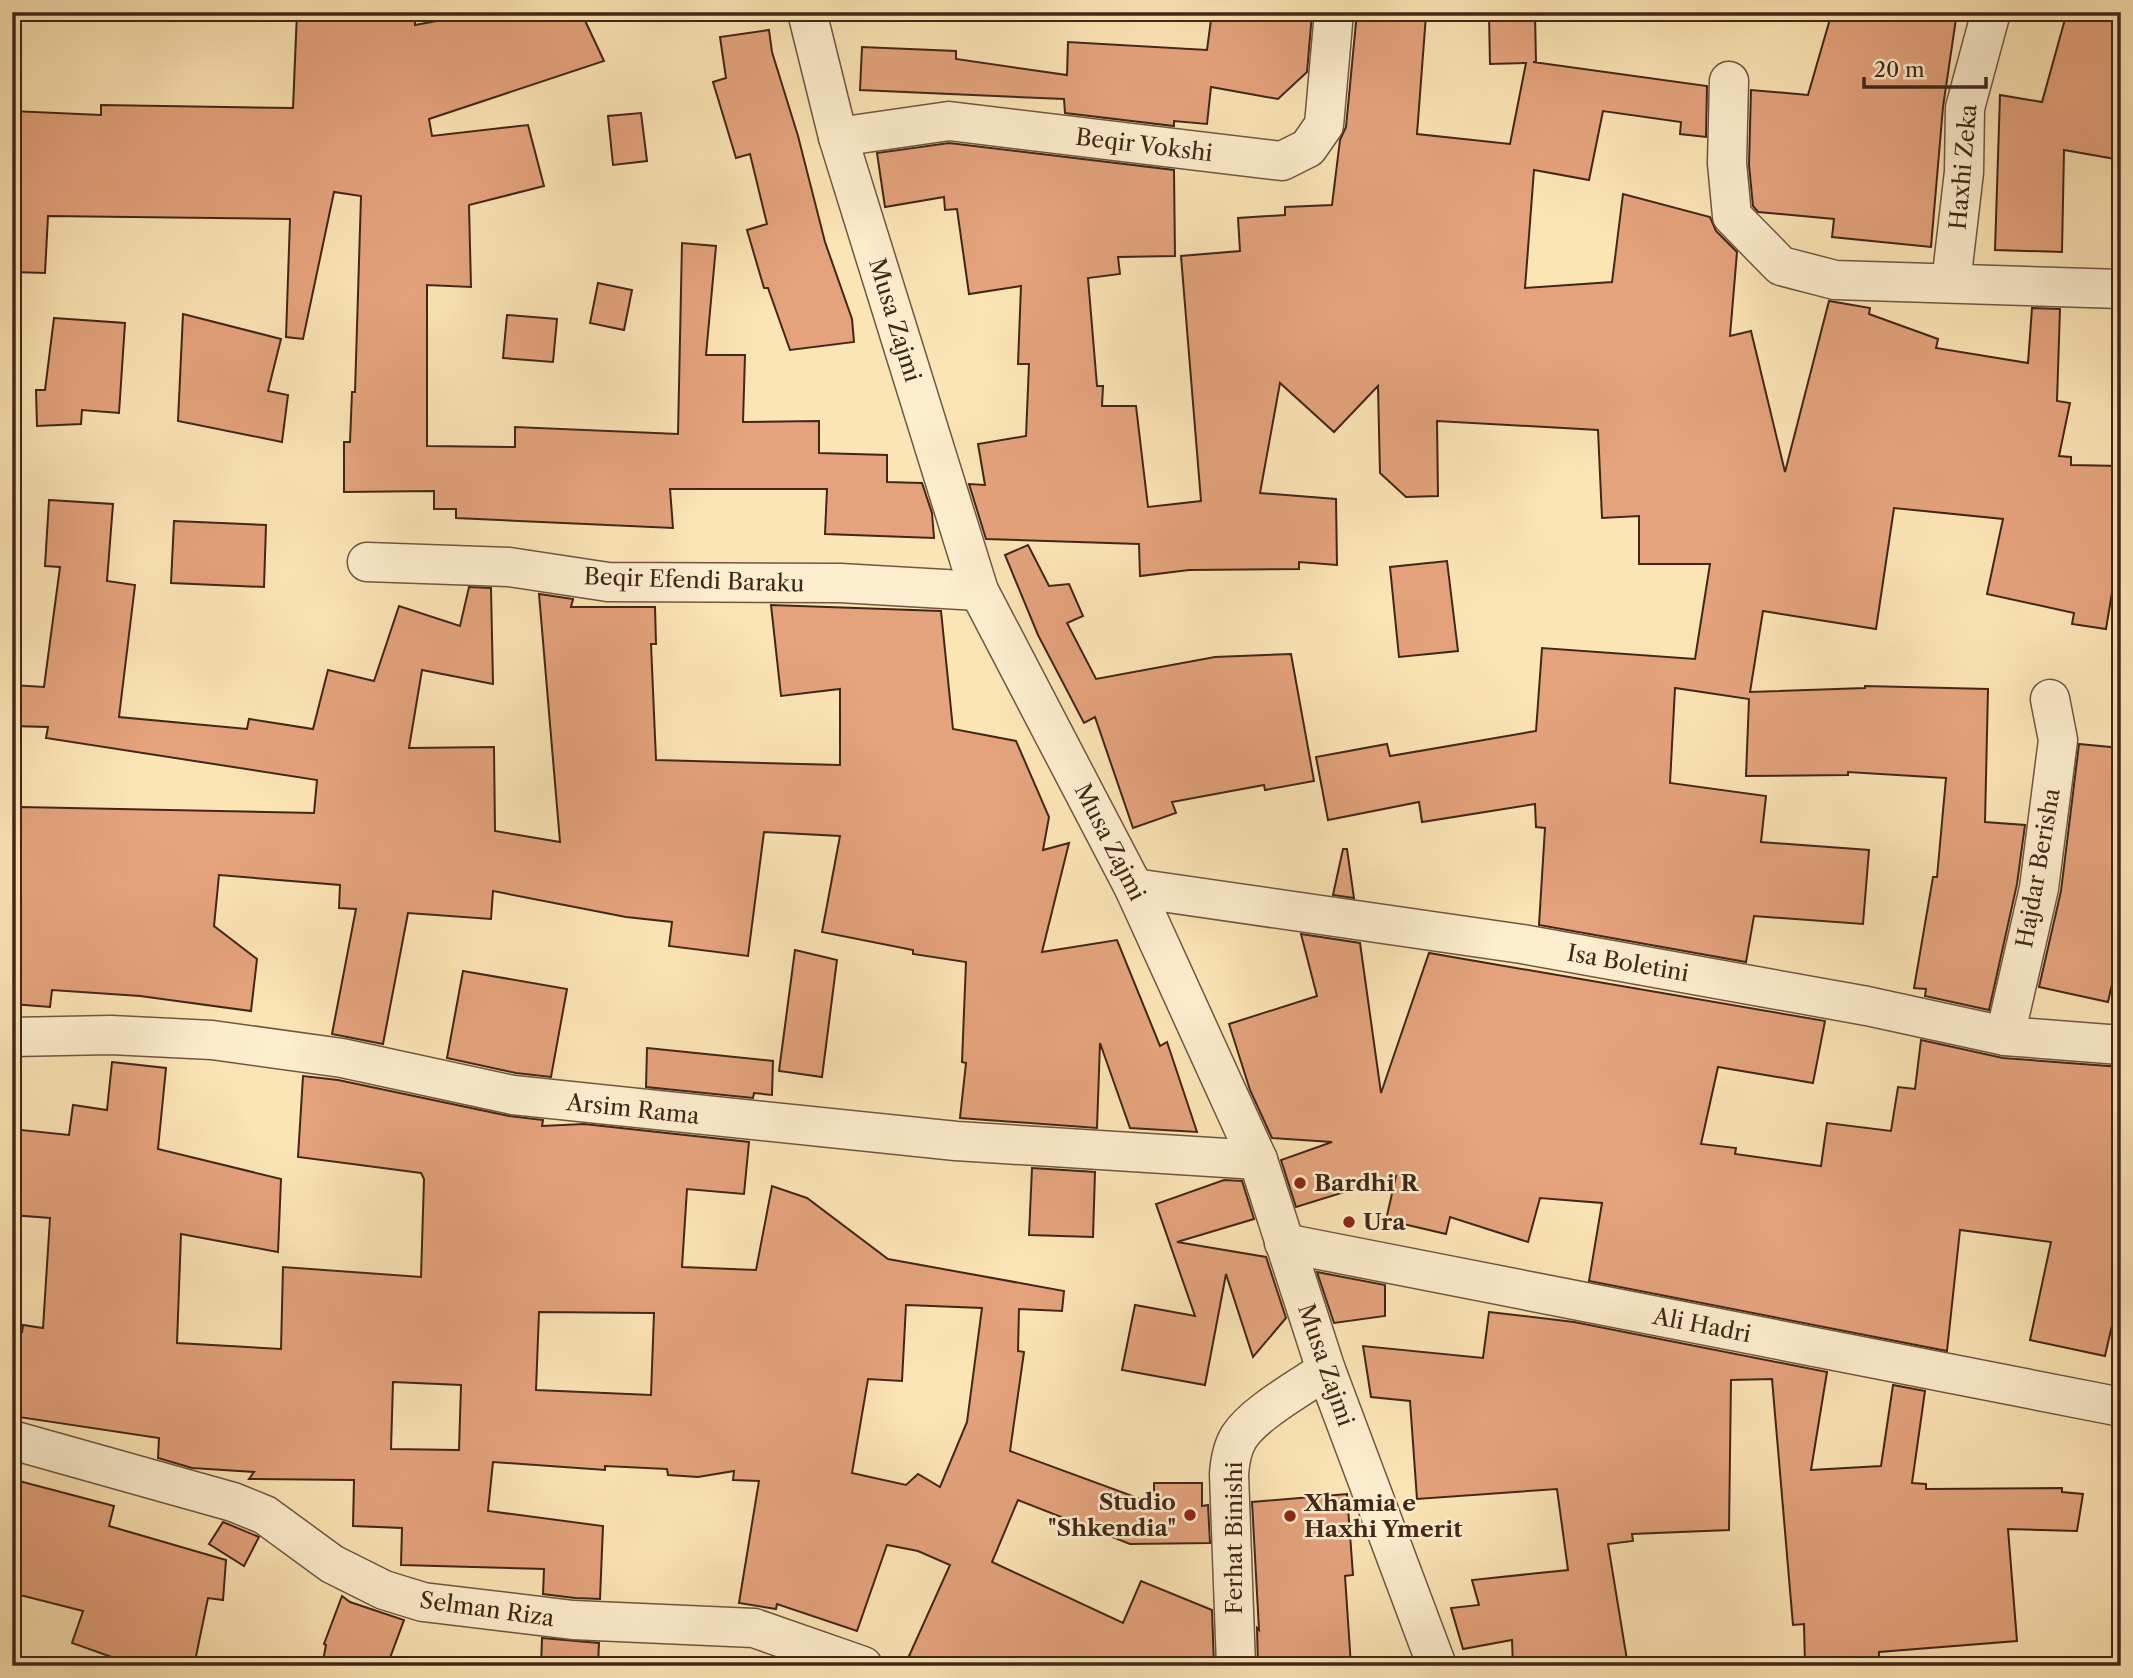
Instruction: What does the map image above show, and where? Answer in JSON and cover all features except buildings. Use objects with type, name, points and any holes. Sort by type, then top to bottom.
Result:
[{"type":"street","name":"Musa Zajmi","points":[[807,12],[838,137],[979,591],[1134,888],[1258,1160],[1326,1370],[1437,1666]]},
{"type":"street","name":"Beqir Vokshi","points":[[838,137],[949,121],[1282,161],[1308,148],[1324,125],[1334,12]]},
{"type":"street","name":"Haxhi Zeka","points":[[1951,283],[1964,172],[1965,108],[1991,12]]},
{"type":"street","points":[[1729,81],[1727,163],[1732,216],[1781,266],[1835,279],[2121,289]]},
{"type":"street","name":"Beqir Efendi Baraku","points":[[368,562],[509,567],[608,582],[840,583],[979,591]]},
{"type":"street","name":"Hajdar Berisha","points":[[2005,1036],[2039,888],[2058,740],[2050,699]]},
{"type":"street","name":"Isa Boletini","points":[[1134,888],[1522,944],[1867,1006],[2005,1036],[2121,1045]]},
{"type":"street","name":"Arsim Rama","points":[[12,1037],[111,1035],[212,1040],[342,1058],[513,1095],[956,1141],[1258,1160]]},
{"type":"street","name":"Ali Hadri","points":[[1284,1243],[2121,1407]]},
{"type":"street","name":"Ferhat Binishi","points":[[1236,1666],[1229,1474],[1231,1454],[1239,1436],[1253,1423],[1326,1370]]},
{"type":"street","name":"Selman Riza","points":[[12,1440],[233,1502],[265,1515],[332,1564],[384,1590],[423,1602],[573,1620],[754,1628],[863,1666]]},
{"type":"place","name":"Bardhi R","points":[[1300,1183]]},
{"type":"place","name":"Ura","points":[[1349,1222]]},
{"type":"place","name":"Studio \"Shkendia\"","points":[[1190,1515]]},
{"type":"place","name":"Xhamia e Haxhi Ymerit","points":[[1290,1516]]}]
